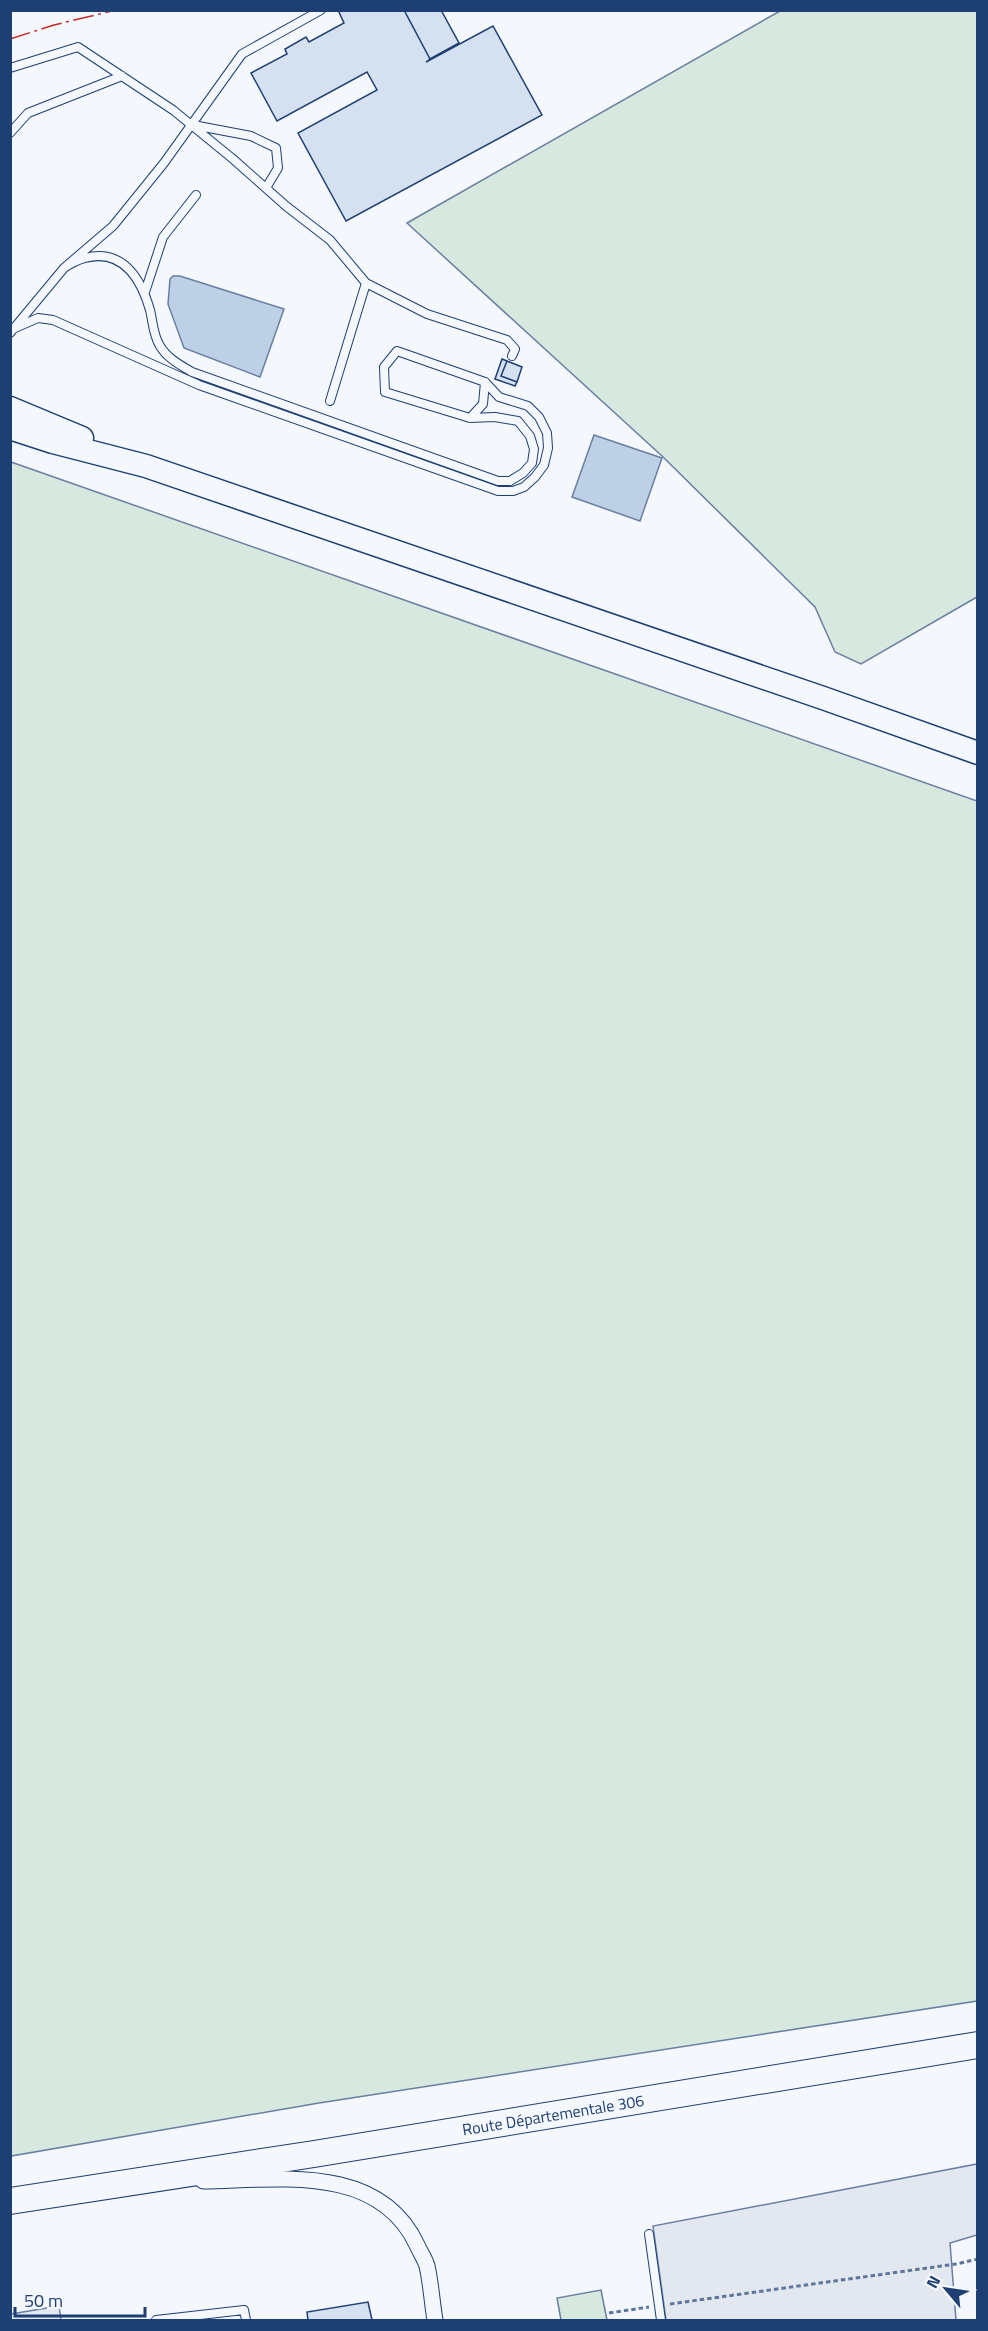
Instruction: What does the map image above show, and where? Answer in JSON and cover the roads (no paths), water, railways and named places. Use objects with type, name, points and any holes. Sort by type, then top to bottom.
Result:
[{"type":"main road","points":[[10,408],[146,466],[978,753]]},
{"type":"main road","points":[[10,428],[52,442],[146,466]]},
{"type":"main road","name":"Route Départementale 306","points":[[21,2199],[978,2045]]},
{"type":"street","points":[[128,2182],[308,2180],[333,2182],[362,2190],[380,2201],[400,2218],[414,2237],[427,2265],[435,2320]]},
{"type":"lane","points":[[13,330],[64,267],[113,226],[164,163],[242,54],[321,10]]},
{"type":"lane","points":[[10,68],[78,47],[173,110],[330,240],[366,283],[427,314],[507,340],[515,349],[512,356]]},
{"type":"lane","points":[[10,133],[28,113],[122,76]]},
{"type":"lane","points":[[190,125],[251,136],[276,148],[278,168],[266,188]]},
{"type":"lane","points":[[145,294],[163,237],[196,195]]},
{"type":"lane","points":[[13,330],[38,318],[52,320],[199,385],[498,491],[513,491],[524,487],[536,477],[544,465],[548,448],[548,433],[539,417],[528,406],[499,397],[485,382],[397,351],[384,367],[385,393],[470,418],[495,417],[518,421],[530,436],[534,449],[532,463],[523,473],[510,481],[498,481],[192,372],[166,355],[159,345],[145,294],[134,273],[117,260],[103,256],[85,258],[64,267]]},
{"type":"lane","points":[[330,401],[366,283]]},
{"type":"lane","points":[[470,418],[483,404],[485,382]]},
{"type":"lane","points":[[649,2234],[661,2320]]},
{"type":"lane","points":[[156,2320],[244,2310],[246,2320]]},
{"type":"water","points":[[173,276],[180,276],[284,309],[260,377],[184,348],[168,304],[170,279]]},
{"type":"water","points":[[594,435],[662,458],[640,521],[572,497]]}]
